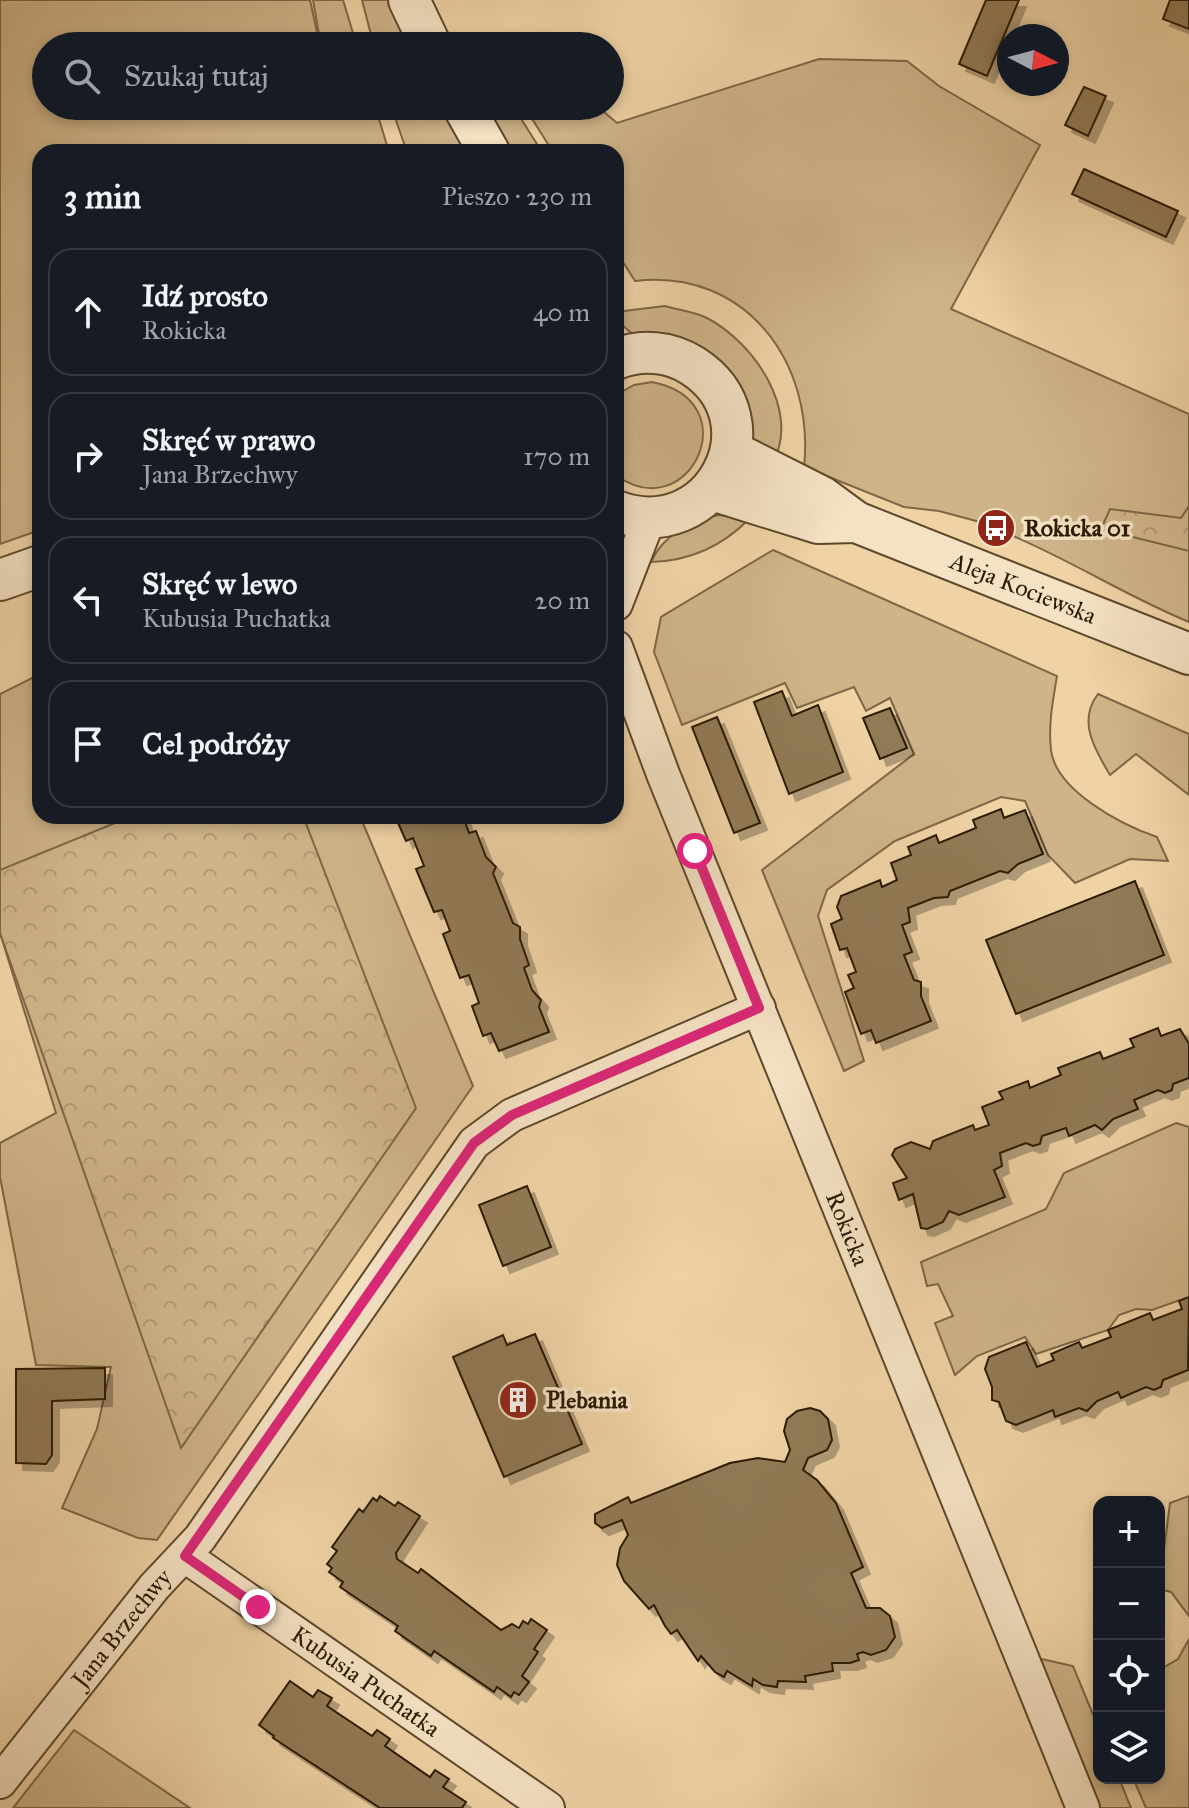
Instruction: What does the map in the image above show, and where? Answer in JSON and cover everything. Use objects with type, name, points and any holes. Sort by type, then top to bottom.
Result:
[{"type":"street","points":[[409,0],[424,32]]},
{"type":"street","points":[[471,120],[484,144]]},
{"type":"street","points":[[624,351],[669,355],[706,374],[723,396],[732,423],[731,451],[712,490],[694,505],[673,516],[632,515],[624,560]]},
{"type":"street","name":"Aleja Kociewska","points":[[731,451],[822,497],[856,522],[1189,654]]},
{"type":"street","name":"Aleja Kociewska","points":[[712,490],[818,523],[856,522]]},
{"type":"street","points":[[0,580],[32,569]]},
{"type":"street","name":"Rokicka","points":[[624,667],[1083,1808]]},
{"type":"street","name":"Jana Brzechwy","points":[[0,1782],[154,1587],[185,1556],[474,1143],[512,1115],[759,1008]]},
{"type":"street","name":"Kubusia Puchatka","points":[[185,1556],[548,1808]]},
{"type":"green space","points":[[0,0],[310,0],[317,32],[32,32],[32,120],[379,120],[387,144],[32,144],[32,533],[0,544]]},
{"type":"green space","points":[[313,0],[343,0],[353,32],[319,32]]},
{"type":"green space","points":[[362,0],[391,0],[405,32],[370,32]]},
{"type":"green space","points":[[819,59],[907,61],[939,86],[1040,145],[951,309],[1189,414],[1189,622],[1006,533],[1002,528],[939,511],[904,507],[804,467],[804,429],[798,392],[785,359],[765,330],[740,307],[710,290],[675,281],[635,281],[624,264],[624,144],[548,144],[533,120],[613,120],[617,123]]},
{"type":"green space","points":[[396,120],[452,120],[465,144],[404,144]]},
{"type":"green space","points":[[490,120],[522,120],[537,144],[504,144]]},
{"type":"green space","points":[[665,306],[692,313],[707,318],[741,343],[768,380],[777,400],[781,421],[780,442],[773,462],[756,445],[749,432],[624,327],[624,311]]},
{"type":"green space","points":[[652,382],[682,394],[698,412],[703,434],[698,456],[685,474],[666,486],[643,487],[624,479],[624,391]]},
{"type":"green space","points":[[1189,506],[1189,551],[1101,529],[1110,509],[1181,518]]},
{"type":"green space","points":[[718,515],[750,518],[729,537],[705,550],[679,559],[651,562],[656,552],[678,531]]},
{"type":"green space","points":[[773,550],[1057,676],[1050,731],[1056,765],[1065,779],[1093,804],[1126,824],[1157,837],[1168,861],[1130,859],[1075,883],[1048,855],[1025,801],[1001,797],[895,841],[827,890],[818,916],[864,1061],[844,1071],[762,870],[914,754],[890,698],[866,711],[854,687],[797,708],[785,683],[682,725],[654,652],[661,617]]},
{"type":"green space","points":[[32,678],[32,824],[363,824],[473,1086],[157,1540],[138,1538],[62,1508],[97,1429],[111,1367],[36,1365],[0,1177],[0,1143],[56,1113],[0,933],[0,694]]},
{"type":"green space","points":[[1098,694],[1189,734],[1189,795],[1136,754],[1110,775],[1090,735],[1089,715]]},
{"type":"green space","points":[[112,824],[306,824],[416,1108],[181,1448],[0,933],[0,870]]},
{"type":"green space","points":[[1176,1123],[1189,1127],[1189,1297],[1152,1310],[1136,1309],[1119,1315],[1108,1330],[1036,1354],[1025,1337],[977,1356],[955,1375],[935,1323],[953,1316],[938,1284],[927,1286],[921,1262],[1046,1209],[1064,1173]]},
{"type":"green space","points":[[1189,1496],[1189,1616],[1171,1592],[1165,1590],[1165,1542],[1170,1503]]},
{"type":"green space","points":[[1189,1639],[1189,1808],[1146,1808],[1136,1784],[1165,1784],[1165,1667],[1178,1659]]},
{"type":"green space","points":[[1037,1658],[1073,1666],[1093,1714],[1093,1784],[1121,1784],[1131,1808],[1096,1808]]},
{"type":"green space","points":[[74,1730],[190,1808],[13,1808]]},
{"type":"building","points":[[986,0],[1019,0],[1009,24],[997,24],[997,52],[987,76],[959,64]]},
{"type":"building","points":[[1170,0],[1189,0],[1189,29],[1163,19]]},
{"type":"building","points":[[1084,87],[1106,96],[1088,136],[1065,125]]},
{"type":"building","points":[[1084,169],[1178,211],[1166,237],[1072,194]]},
{"type":"building","points":[[782,691],[792,716],[818,705],[843,772],[789,794],[754,702]]},
{"type":"building","points":[[890,708],[907,748],[880,759],[863,718]]},
{"type":"building","points":[[717,717],[760,823],[734,833],[692,727]]},
{"type":"building","points":[[1001,809],[1004,818],[1025,810],[1043,854],[1018,864],[1008,873],[1000,871],[950,891],[948,897],[934,898],[908,908],[910,922],[902,925],[912,952],[904,955],[914,980],[921,982],[921,996],[931,1021],[876,1043],[871,1030],[861,1034],[845,992],[854,988],[848,975],[856,972],[847,948],[840,950],[831,924],[842,919],[837,907],[841,896],[880,880],[882,887],[897,880],[891,863],[911,855],[908,847],[936,835],[939,843],[976,828],[973,820]]},
{"type":"building","points":[[399,824],[466,824],[469,833],[476,831],[486,857],[496,867],[493,873],[513,923],[520,927],[520,939],[529,965],[524,968],[532,990],[541,1000],[539,1007],[549,1032],[499,1051],[491,1033],[483,1036],[472,1006],[479,1003],[469,975],[460,978],[443,934],[450,931],[442,910],[434,912],[416,869],[424,866],[413,838],[406,841]]},
{"type":"building","points":[[1135,881],[1164,955],[1016,1014],[986,940]]},
{"type":"building","points":[[1158,1028],[1161,1036],[1180,1029],[1189,1044],[1189,1078],[1173,1084],[1172,1090],[1165,1093],[1158,1090],[1134,1100],[1138,1109],[1113,1119],[1102,1130],[1095,1125],[1069,1136],[1066,1128],[1042,1136],[1040,1144],[1033,1146],[1026,1143],[1000,1153],[1002,1166],[994,1170],[1005,1197],[959,1215],[949,1211],[943,1222],[927,1229],[921,1228],[913,1194],[899,1200],[893,1183],[907,1178],[892,1155],[895,1149],[911,1142],[930,1149],[933,1141],[973,1125],[975,1130],[989,1125],[982,1107],[1003,1099],[999,1092],[1028,1081],[1030,1088],[1061,1075],[1058,1068],[1100,1052],[1103,1059],[1134,1047],[1130,1039]]},
{"type":"building","points":[[527,1186],[551,1247],[503,1266],[479,1205]]},
{"type":"building","points":[[1189,1297],[1188,1370],[1163,1380],[1161,1387],[1154,1390],[1146,1387],[1121,1398],[1118,1392],[1097,1401],[1087,1411],[1079,1408],[1055,1417],[1053,1410],[1016,1425],[1006,1421],[999,1402],[992,1400],[992,1387],[985,1369],[989,1357],[1026,1342],[1037,1367],[1054,1360],[1051,1354],[1079,1342],[1082,1348],[1111,1337],[1108,1330],[1150,1313],[1153,1320],[1182,1309],[1179,1301]]},
{"type":"building","name":"Plebania","points":[[535,1334],[582,1444],[504,1477],[453,1357],[503,1335],[507,1345]]},
{"type":"building","points":[[105,1368],[105,1399],[52,1401],[52,1455],[46,1464],[16,1463],[16,1369]]},
{"type":"building","points":[[810,1408],[820,1411],[828,1419],[832,1440],[827,1450],[808,1458],[803,1470],[817,1480],[836,1503],[863,1567],[851,1573],[866,1608],[880,1608],[890,1616],[895,1637],[886,1650],[871,1655],[863,1652],[857,1654],[859,1660],[850,1663],[832,1663],[833,1671],[805,1676],[806,1682],[778,1681],[777,1687],[763,1685],[753,1679],[752,1686],[727,1671],[724,1677],[715,1672],[701,1656],[698,1661],[677,1630],[671,1634],[654,1605],[649,1609],[624,1581],[617,1565],[620,1548],[628,1535],[622,1520],[602,1528],[595,1523],[595,1514],[628,1497],[631,1503],[730,1463],[758,1458],[785,1462],[790,1450],[784,1431],[787,1419],[797,1411]]},
{"type":"building","points":[[380,1496],[395,1506],[398,1502],[420,1516],[396,1553],[397,1559],[418,1573],[421,1569],[501,1630],[512,1624],[519,1628],[523,1621],[528,1624],[531,1619],[547,1630],[534,1649],[538,1652],[522,1676],[529,1682],[519,1695],[514,1692],[511,1697],[497,1687],[494,1692],[434,1651],[431,1656],[395,1631],[398,1626],[340,1587],[343,1582],[329,1572],[332,1568],[327,1564],[337,1551],[332,1547],[359,1509],[363,1512],[373,1498],[377,1501]]},
{"type":"building","points":[[290,1681],[313,1697],[318,1690],[332,1698],[327,1706],[372,1736],[377,1730],[383,1734],[390,1739],[385,1746],[430,1777],[435,1770],[449,1779],[443,1787],[466,1802],[462,1808],[380,1808],[273,1738],[259,1725]]},
{"type":"place","name":"Rokicka 01","points":[[996,528]]},
{"type":"place","name":"Plebania","points":[[518,1400]]},
{"type":"route","points":[[258,1607],[185,1556],[474,1143],[512,1115],[759,1008],[695,851]]}]
